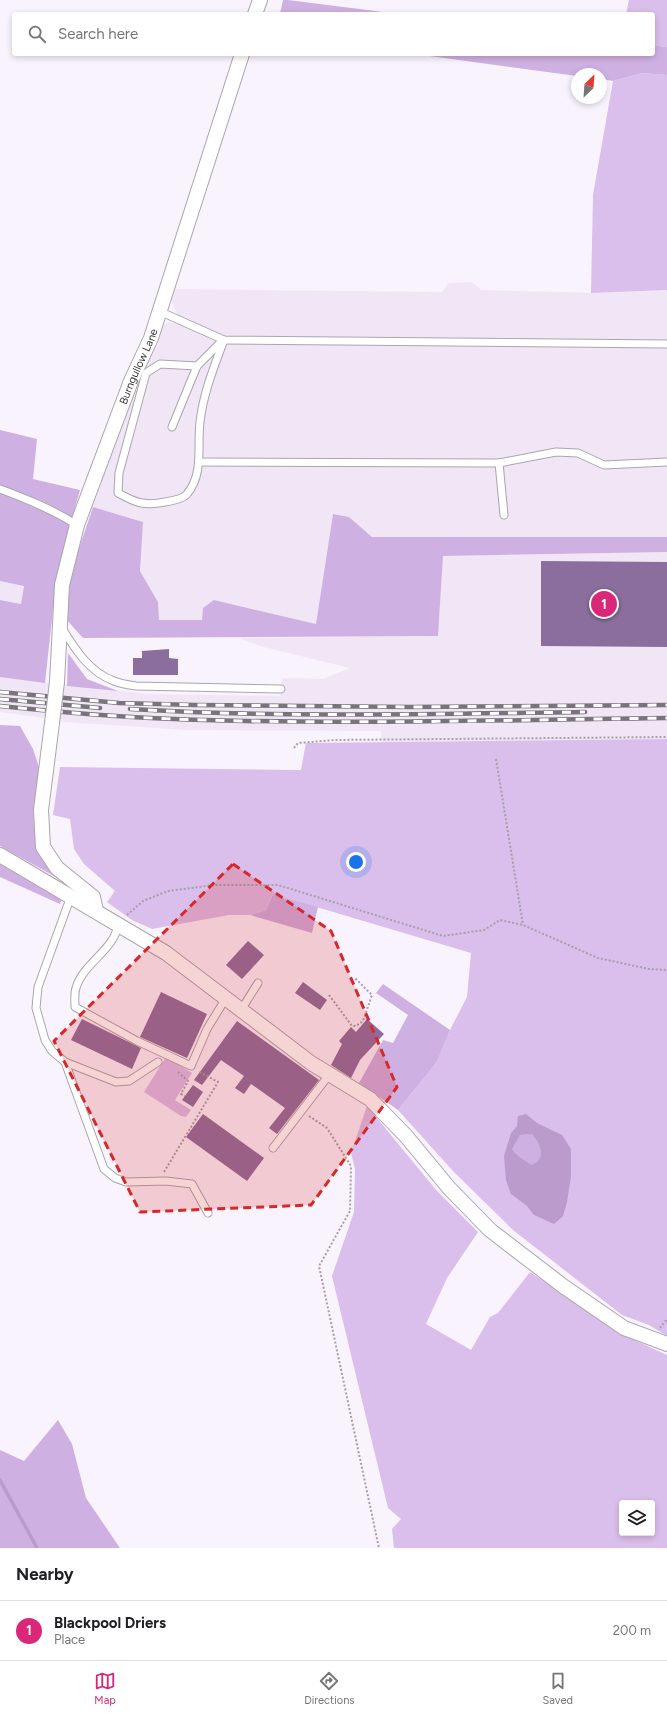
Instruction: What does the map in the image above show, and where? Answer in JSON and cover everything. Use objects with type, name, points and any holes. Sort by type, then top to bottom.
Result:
[{"type":"street","points":[[256,12],[260,0]]},
{"type":"street","name":"Burngullow Lane","points":[[96,911],[93,897],[58,868],[43,847],[41,810],[57,682],[62,585],[77,525],[131,381],[151,338],[241,56]]},
{"type":"street","points":[[0,855],[166,953],[329,1075],[370,1099],[406,1136],[449,1188],[490,1230],[563,1286],[624,1328],[667,1344]]},
{"type":"lane","points":[[159,311],[224,340],[667,344]]},
{"type":"lane","points":[[172,427],[197,366],[224,340]]},
{"type":"lane","points":[[197,366],[160,364],[146,373],[118,473],[118,493],[131,500],[149,505],[172,501],[187,495],[196,477],[199,462],[200,422],[208,382],[224,340]]},
{"type":"lane","points":[[199,462],[499,463],[556,452],[578,453],[604,465],[667,462]]},
{"type":"lane","points":[[499,463],[504,515]]},
{"type":"lane","points":[[0,489],[36,502],[61,514],[77,525]]},
{"type":"lane","points":[[60,624],[76,650],[94,670],[114,681],[136,686],[281,688]]},
{"type":"lane","points":[[71,896],[38,987],[36,1008],[44,1040],[52,1051],[66,1062],[116,1082],[129,1081],[158,1062]]},
{"type":"lane","points":[[118,924],[117,933],[83,973],[76,989],[75,1007],[137,1041],[191,1066],[206,1029],[226,998]]},
{"type":"lane","points":[[241,1010],[258,983]]},
{"type":"lane","points":[[66,1062],[104,1168],[115,1178],[126,1182],[158,1181],[192,1184],[208,1213]]},
{"type":"lane","points":[[273,1148],[329,1075]]},
{"type":"path","points":[[294,748],[298,743],[335,740],[667,737]]},
{"type":"path","points":[[496,760],[523,926]]},
{"type":"path","points":[[118,924],[143,901],[168,891],[214,885],[278,885],[443,936],[484,930],[500,920],[523,926],[598,958],[649,969],[667,970]]},
{"type":"path","points":[[329,995],[352,1026],[356,1026],[363,1021],[372,995],[355,978]]},
{"type":"path","points":[[158,1062],[168,1065],[180,1072],[188,1081],[181,1094],[185,1096]]},
{"type":"path","points":[[158,1181],[218,1082],[191,1066]]},
{"type":"path","points":[[302,1111],[327,1128],[351,1166],[350,1211],[319,1266],[379,1548]]},
{"type":"highlighted area","points":[[233,864],[331,931],[397,1087],[311,1205],[140,1212],[54,1041]]},
{"type":"shaded area","points":[[283,0],[288,0],[383,12],[280,12]]},
{"type":"shaded area","points":[[629,0],[667,0],[667,47],[655,45],[655,12],[626,12]]},
{"type":"shaded area","points":[[655,45],[667,47],[667,75],[642,73],[613,81],[607,80],[607,68],[571,68],[571,75],[430,56],[655,56]]},
{"type":"shaded area","points":[[642,73],[667,75],[667,290],[591,293],[593,195],[613,81]]},
{"type":"shaded area","points":[[472,282],[481,290],[591,293],[667,290],[667,537],[372,537],[349,517],[333,514],[316,624],[214,600],[202,620],[159,620],[158,602],[140,571],[143,522],[93,507],[137,379],[158,344],[162,326],[169,322],[176,324],[177,315],[171,299],[172,289],[442,292],[449,283]]},
{"type":"shaded area","points":[[0,430],[37,439],[33,479],[80,490],[68,532],[54,600],[45,683],[0,677],[0,600],[21,604],[24,586],[0,581]]},
{"type":"shaded area","points":[[93,507],[143,522],[140,571],[158,602],[159,620],[202,620],[203,608],[214,600],[316,624],[333,514],[349,517],[372,537],[667,537],[667,552],[443,556],[438,636],[83,638],[66,619],[71,572]]},
{"type":"shaded area","points":[[667,552],[667,739],[382,742],[381,731],[186,730],[65,722],[0,712],[0,677],[149,694],[280,696],[282,678],[323,679],[350,668],[264,647],[238,638],[438,636],[443,556]]},
{"type":"shaded area","points":[[0,581],[24,585],[21,604],[0,600]]},
{"type":"shaded area","points":[[68,653],[87,679],[118,691],[67,686]]},
{"type":"shaded area","points":[[0,725],[20,726],[33,749],[41,773],[35,838],[72,886],[0,846]]},
{"type":"shaded area","points":[[667,739],[667,1336],[649,1325],[622,1315],[513,1230],[453,1171],[398,1110],[437,1062],[450,1030],[467,997],[471,953],[273,894],[266,910],[250,915],[229,915],[152,929],[132,920],[107,902],[115,891],[84,864],[74,849],[70,819],[53,815],[60,767],[301,770],[306,743]]},
{"type":"shaded area","points":[[0,861],[62,899],[60,904],[0,877]]},
{"type":"shaded area","points":[[273,894],[318,907],[312,933],[250,915],[266,910]]},
{"type":"shaded area","points":[[383,984],[450,1030],[437,1062],[398,1110],[359,1083],[383,1040],[393,1043],[408,1015],[376,993]]},
{"type":"shaded area","points":[[166,1057],[192,1073],[175,1100],[191,1110],[186,1117],[181,1116],[144,1092]]},
{"type":"shaded area","points":[[367,1106],[437,1191],[478,1232],[447,1278],[426,1324],[471,1350],[490,1317],[498,1313],[530,1272],[625,1336],[667,1355],[667,1548],[394,1548],[392,1529],[401,1519],[388,1508],[332,1276],[354,1212],[355,1169],[351,1153]]},
{"type":"shaded area","points":[[526,1114],[537,1123],[562,1135],[571,1149],[571,1176],[567,1202],[563,1216],[554,1224],[534,1215],[527,1206],[511,1194],[506,1180],[504,1156],[511,1133],[517,1126],[518,1116]],"holes":[[[532,1134],[540,1147],[541,1156],[536,1163],[531,1165],[518,1156],[512,1149],[520,1135]]]},
{"type":"shaded area","points":[[532,1134],[538,1142],[541,1156],[536,1163],[531,1166],[512,1149],[520,1135]]},
{"type":"shaded area","points":[[58,1420],[72,1444],[86,1498],[120,1548],[0,1548],[0,1450],[24,1461]]},
{"type":"building","points":[[541,561],[667,562],[667,647],[541,646]]},
{"type":"building","points":[[169,649],[169,658],[178,659],[178,675],[133,675],[133,658],[142,658],[142,651]]},
{"type":"building","points":[[248,941],[264,955],[242,979],[226,965]]},
{"type":"building","points":[[303,982],[327,1000],[320,1010],[295,993]]},
{"type":"building","points":[[161,992],[207,1014],[187,1058],[140,1037]]},
{"type":"building","points":[[82,1019],[141,1048],[132,1069],[71,1040]]},
{"type":"building","points":[[367,1019],[384,1034],[360,1060],[351,1078],[331,1065],[342,1044],[339,1041],[351,1027],[356,1032]]},
{"type":"building","points":[[237,1021],[319,1080],[277,1134],[269,1128],[285,1108],[251,1084],[244,1094],[235,1088],[244,1076],[221,1060],[202,1085],[194,1080]]},
{"type":"building","points":[[193,1085],[203,1092],[193,1107],[182,1100]]},
{"type":"building","points":[[203,1114],[264,1158],[247,1181],[186,1137]]},
{"type":"waterway","points":[[0,1480],[37,1548]]},
{"type":"railway","points":[[0,692],[119,703],[195,705],[410,707],[667,705]]},
{"type":"railway","points":[[0,699],[100,708]]},
{"type":"railway","points":[[0,706],[130,717],[236,721],[420,722],[667,718]]},
{"type":"railway","points":[[130,709],[244,714],[585,712]]},
{"type":"place","name":"Blackpool Driers","points":[[604,604]]}]
